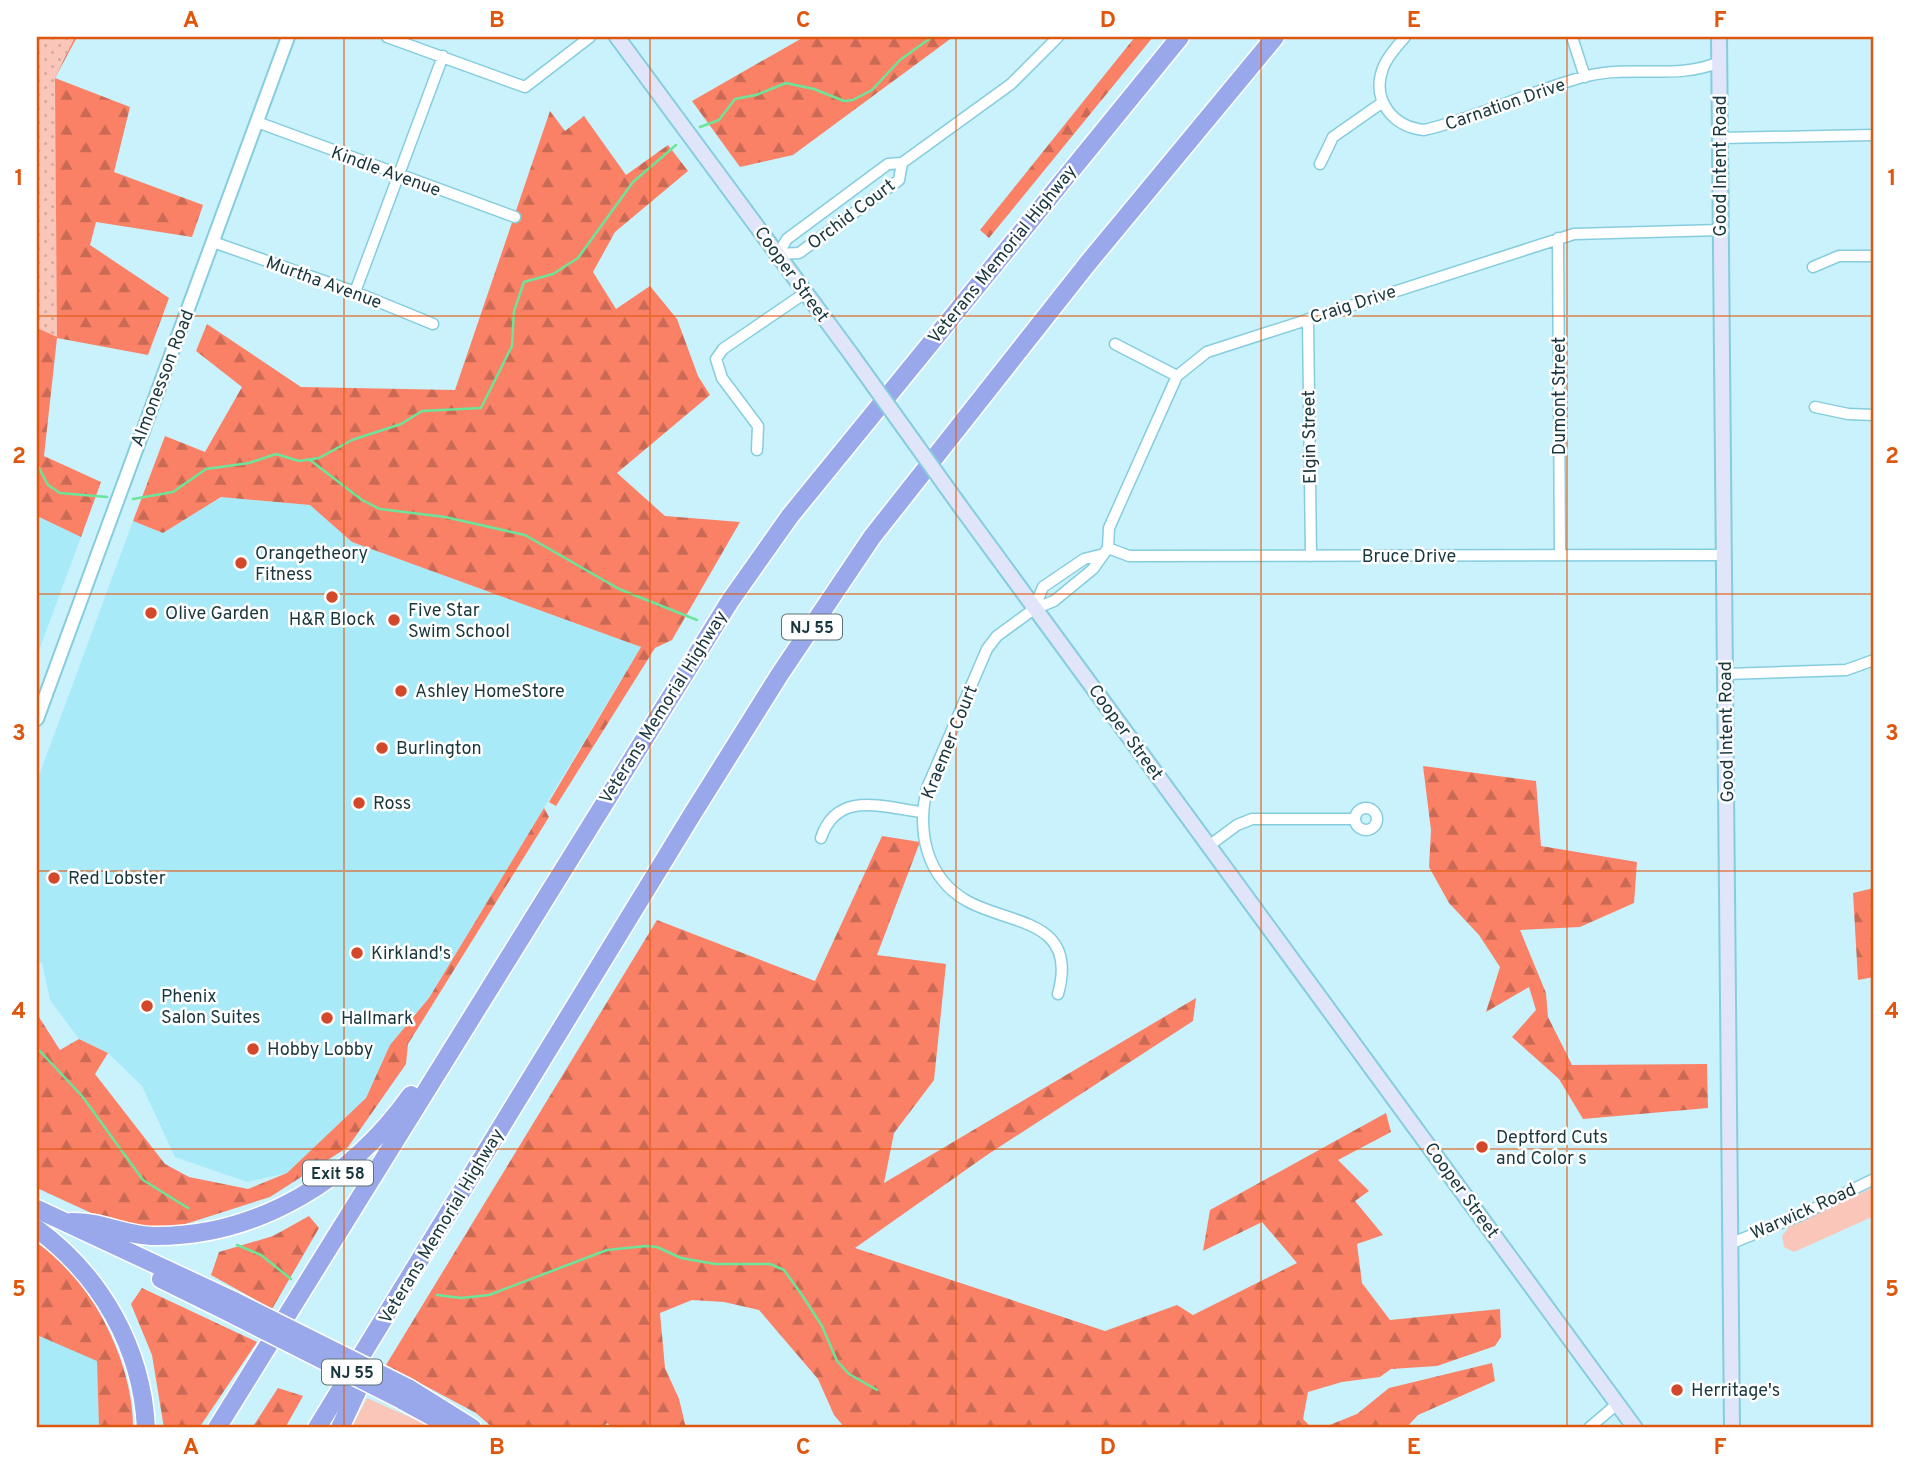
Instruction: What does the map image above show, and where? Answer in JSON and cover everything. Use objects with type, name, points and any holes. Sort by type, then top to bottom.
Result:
[{"type":"highway","name":"Veterans Memorial Highway","points":[[216,1428],[730,601],[790,516],[1180,37]]},
{"type":"highway","name":"Veterans Memorial Highway","points":[[317,1428],[700,801],[780,674],[872,537],[1079,274],[1275,37]]},
{"type":"highway","name":"Exit 58","points":[[71,1222],[89,1222],[153,1236],[211,1231],[275,1209],[323,1184],[366,1151],[383,1132],[510,951]]},
{"type":"highway","name":"Exit 58","points":[[37,1209],[71,1222],[233,1308],[472,1428]]},
{"type":"highway","points":[[37,1215],[233,1308]]},
{"type":"highway","points":[[37,1228],[76,1263],[110,1307],[136,1368],[146,1428]]},
{"type":"highway","points":[[340,1428],[379,1345],[387,1316]]},
{"type":"highway","points":[[405,1394],[453,1428]]},
{"type":"main road","name":"Cooper Street","points":[[617,37],[1635,1428]]},
{"type":"main road","name":"Good Intent Road","points":[[1719,37],[1732,1428]]},
{"type":"street","name":"Almonesson Road","points":[[37,719],[288,37]]},
{"type":"street","points":[[387,37],[443,55],[525,87],[590,37]]},
{"type":"street","name":"Orchid Court","points":[[778,254],[787,239],[888,164],[902,163],[1011,84],[1034,65],[1058,37]]},
{"type":"street","points":[[1320,164],[1333,137],[1383,102],[1380,78],[1383,67],[1405,37]]},
{"type":"street","name":"Carnation Drive","points":[[1572,37],[1585,76]]},
{"type":"street","points":[[355,292],[443,55]]},
{"type":"street","name":"Carnation Drive","points":[[1383,102],[1391,117],[1401,124],[1424,130],[1585,76],[1634,69],[1694,70],[1719,62]]},
{"type":"street","name":"Kindle Avenue","points":[[257,122],[515,217]]},
{"type":"street","points":[[1721,138],[1874,135]]},
{"type":"street","name":"Orchid Court","points":[[778,254],[799,253],[899,180],[902,163]]},
{"type":"street","name":"Craig Drive","points":[[1104,552],[1109,528],[1177,376],[1208,352],[1225,344],[1558,238],[1627,231],[1720,230]]},
{"type":"street","name":"Dumont Street","points":[[1558,238],[1560,555]]},
{"type":"street","name":"Murtha Avenue","points":[[213,242],[355,292],[433,324]]},
{"type":"street","points":[[1813,267],[1839,256],[1874,256]]},
{"type":"street","points":[[757,450],[758,426],[722,379],[716,359],[723,349],[805,293]]},
{"type":"street","name":"Elgin Street","points":[[1308,319],[1311,556]]},
{"type":"street","points":[[1115,344],[1177,376]]},
{"type":"street","points":[[1815,407],[1848,414],[1874,415]]},
{"type":"street","points":[[1034,609],[1043,587],[1084,559],[1104,552]]},
{"type":"street","points":[[1034,609],[1054,601],[1093,569],[1104,552]]},
{"type":"street","name":"Bruce Drive","points":[[1104,552],[1129,556],[1724,555]]},
{"type":"street","name":"Kraemer Court","points":[[1034,609],[997,636],[987,649],[927,788],[921,811],[926,848],[939,875],[950,887],[979,907],[1035,925],[1052,942],[1063,976],[1058,994]]},
{"type":"street","points":[[1726,674],[1846,670],[1874,660]]},
{"type":"street","points":[[821,838],[834,813],[847,807],[862,805],[921,811]]},
{"type":"street","points":[[1210,845],[1237,825],[1252,819],[1355,819]]},
{"type":"street","name":"Warwick Road","points":[[1732,1243],[1801,1215],[1874,1179]]},
{"type":"street","points":[[1589,1428],[1617,1404]]},
{"type":"shaded area","points":[[37,37],[75,37],[55,78],[57,337],[37,328]]},
{"type":"shaded area","points":[[221,497],[311,505],[352,542],[641,647],[429,998],[390,1045],[366,1098],[287,1173],[247,1182],[175,1157],[142,1086],[108,1053],[79,1039],[50,1000],[42,963],[37,961],[37,781],[133,521],[163,533]]},
{"type":"shaded area","points":[[37,516],[81,537],[37,656]]},
{"type":"shaded area","points":[[1872,1188],[1874,1216],[1794,1252],[1784,1247],[1782,1236],[1790,1226]]},
{"type":"shaded area","points":[[37,1335],[97,1360],[99,1428],[37,1428]]},
{"type":"shaded area","points":[[367,1398],[434,1428],[351,1428]]},
{"type":"green space","points":[[37,37],[77,37],[55,78],[130,107],[114,172],[203,205],[192,237],[96,222],[90,245],[169,298],[148,355],[57,338],[44,456],[101,482],[81,537],[37,516]]},
{"type":"green space","points":[[804,37],[953,37],[793,155],[740,167],[692,101]]},
{"type":"green space","points":[[1135,37],[1153,37],[989,238],[980,230]]},
{"type":"green space","points":[[550,111],[565,131],[584,116],[626,175],[668,145],[688,171],[615,232],[593,272],[616,309],[650,286],[677,319],[698,376],[710,395],[617,473],[665,516],[740,522],[672,640],[655,648],[556,806],[549,802],[641,647],[352,542],[310,505],[221,497],[163,533],[133,521],[165,436],[205,452],[242,387],[196,351],[207,324],[301,387],[455,390]]},
{"type":"green space","points":[[1423,766],[1536,781],[1541,846],[1637,862],[1634,903],[1580,927],[1520,930],[1546,993],[1548,1017],[1572,1065],[1707,1064],[1708,1108],[1583,1119],[1559,1079],[1512,1037],[1536,1010],[1529,987],[1486,1012],[1500,967],[1479,935],[1449,903],[1429,867],[1431,830]]},
{"type":"green space","points":[[544,808],[549,817],[408,1044],[406,1064],[348,1147],[270,1197],[173,1228],[115,1224],[37,1188],[37,1014],[60,1050],[79,1039],[108,1053],[95,1074],[165,1164],[189,1177],[248,1189],[287,1173],[366,1098],[390,1045],[429,998]]},
{"type":"green space","points":[[882,836],[920,842],[877,955],[946,964],[934,1080],[894,1133],[884,1183],[1196,998],[1193,1021],[987,1155],[855,1248],[1105,1331],[1177,1305],[1193,1315],[1297,1263],[1262,1222],[1203,1251],[1210,1210],[1386,1113],[1391,1132],[1338,1160],[1369,1191],[1355,1201],[1383,1235],[1357,1244],[1362,1283],[1390,1320],[1500,1309],[1501,1337],[1495,1346],[1437,1366],[1391,1369],[1380,1377],[1342,1382],[1308,1392],[1303,1419],[1312,1428],[845,1428],[834,1415],[818,1379],[759,1310],[724,1302],[692,1300],[660,1313],[665,1368],[679,1399],[686,1428],[613,1428],[607,1423],[603,1428],[493,1428],[476,1413],[386,1365],[657,920],[815,981]]},
{"type":"green space","points":[[1874,888],[1874,977],[1858,980],[1853,893]]},
{"type":"green space","points":[[309,1216],[319,1228],[272,1309],[211,1275],[219,1252],[273,1236]]},
{"type":"green space","points":[[37,1243],[57,1258],[75,1278],[106,1325],[126,1377],[133,1428],[99,1428],[97,1361],[37,1335]]},
{"type":"green space","points":[[142,1288],[257,1342],[199,1428],[164,1428],[152,1355],[131,1304]]},
{"type":"green space","points":[[1492,1363],[1495,1381],[1418,1415],[1406,1428],[1322,1428],[1357,1414],[1389,1388]]},
{"type":"green space","points":[[278,1388],[303,1396],[285,1428],[252,1428]]},
{"type":"waterway","points":[[700,127],[719,120],[735,99],[756,95],[786,83],[814,89],[844,101],[853,100],[872,90],[900,60],[932,37]]},
{"type":"waterway","points":[[133,499],[173,492],[206,469],[249,463],[276,454],[299,461],[319,458],[352,440],[401,424],[422,411],[481,408],[512,346],[514,311],[524,282],[553,274],[578,258],[633,182],[676,145]]},
{"type":"waterway","points":[[310,460],[362,500],[380,509],[445,517],[525,535],[619,589],[697,620]]},
{"type":"waterway","points":[[37,464],[48,485],[60,493],[107,497]]},
{"type":"waterway","points":[[37,1048],[82,1096],[143,1180],[188,1208]]},
{"type":"waterway","points":[[237,1245],[261,1255],[291,1279]]},
{"type":"waterway","points":[[437,1295],[461,1298],[489,1295],[607,1250],[646,1246],[657,1247],[681,1258],[715,1264],[770,1264],[784,1270],[802,1295],[822,1326],[837,1361],[849,1374],[877,1390]]},
{"type":"place","name":"Orangetheory Fitness","points":[[241,563]]},
{"type":"place","name":"H&R Block","points":[[332,597]]},
{"type":"place","name":"Olive Garden","points":[[151,613]]},
{"type":"place","name":"Five Star Swim School","points":[[394,620]]},
{"type":"place","name":"Ashley HomeStore","points":[[401,691]]},
{"type":"place","name":"Burlington","points":[[382,748]]},
{"type":"place","name":"Ross","points":[[359,803]]},
{"type":"place","name":"Red Lobster","points":[[54,878]]},
{"type":"place","name":"Kirkland's","points":[[357,953]]},
{"type":"place","name":"Phenix Salon Suites","points":[[147,1006]]},
{"type":"place","name":"Hallmark","points":[[327,1018]]},
{"type":"place","name":"Hobby Lobby","points":[[253,1049]]},
{"type":"place","name":"Deptford Cuts and Color s","points":[[1482,1147]]},
{"type":"place","name":"Herritage's","points":[[1677,1390]]}]
